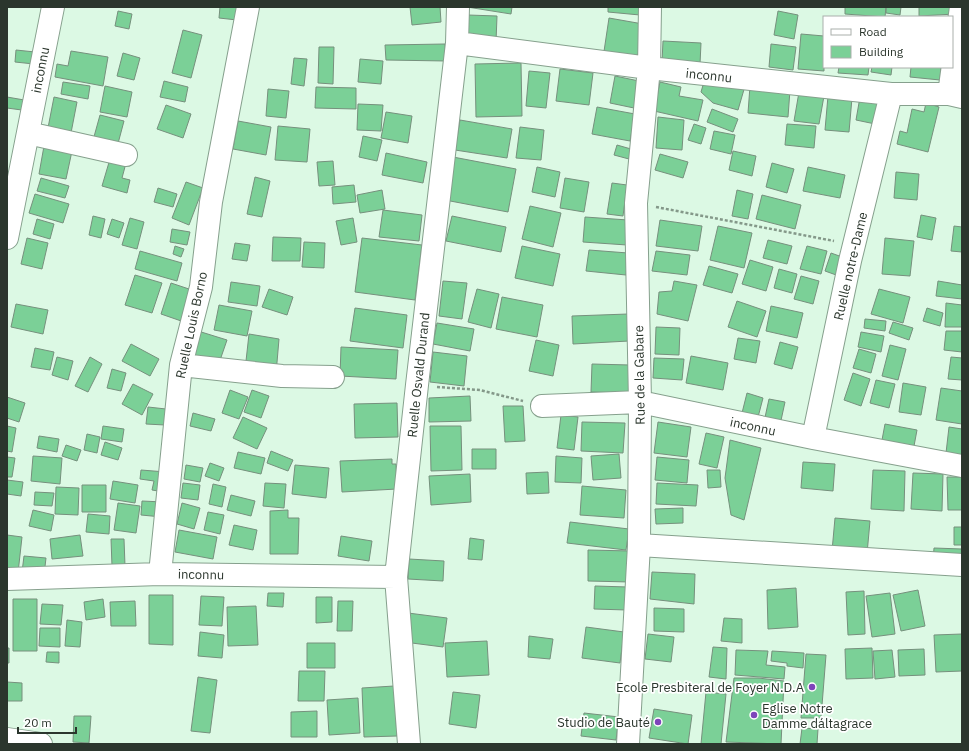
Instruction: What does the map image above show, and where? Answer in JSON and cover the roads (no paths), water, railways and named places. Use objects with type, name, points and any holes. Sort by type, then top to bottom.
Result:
[{"type":"street","name":"inconnu","points":[[7,238],[53,7]]},
{"type":"street","name":"Ruelle Louis Borno","points":[[160,574],[181,365],[201,287],[211,202],[248,7]]},
{"type":"street","name":"Ruelle Osvald Durand","points":[[410,744],[396,577],[457,43],[458,7]]},
{"type":"street","name":"Rue de la Gabare","points":[[628,744],[639,545],[640,402],[636,203],[649,68],[650,7]]},
{"type":"street","points":[[955,96],[961,7]]},
{"type":"street","name":"inconnu","points":[[457,43],[649,68],[891,94],[955,96]]},
{"type":"street","name":"Ruelle notre-Dame","points":[[813,438],[854,244],[891,94]]},
{"type":"street","points":[[28,133],[126,155]]},
{"type":"street","points":[[181,365],[282,376],[333,377]]},
{"type":"street","name":"inconnu","points":[[542,406],[640,402],[813,438],[962,466]]},
{"type":"street","points":[[639,545],[962,565]]},
{"type":"street","name":"inconnu","points":[[7,579],[160,574],[396,577]]},
{"type":"street","points":[[7,739],[41,744]]},
{"type":"place","name":"Ecole Presbiteral de Foyer N.D.A","points":[[812,687]]},
{"type":"place","name":"Eglise Notre Damme dáltagrace","points":[[754,715]]},
{"type":"place","name":"Studio de Bauté","points":[[658,722]]}]
